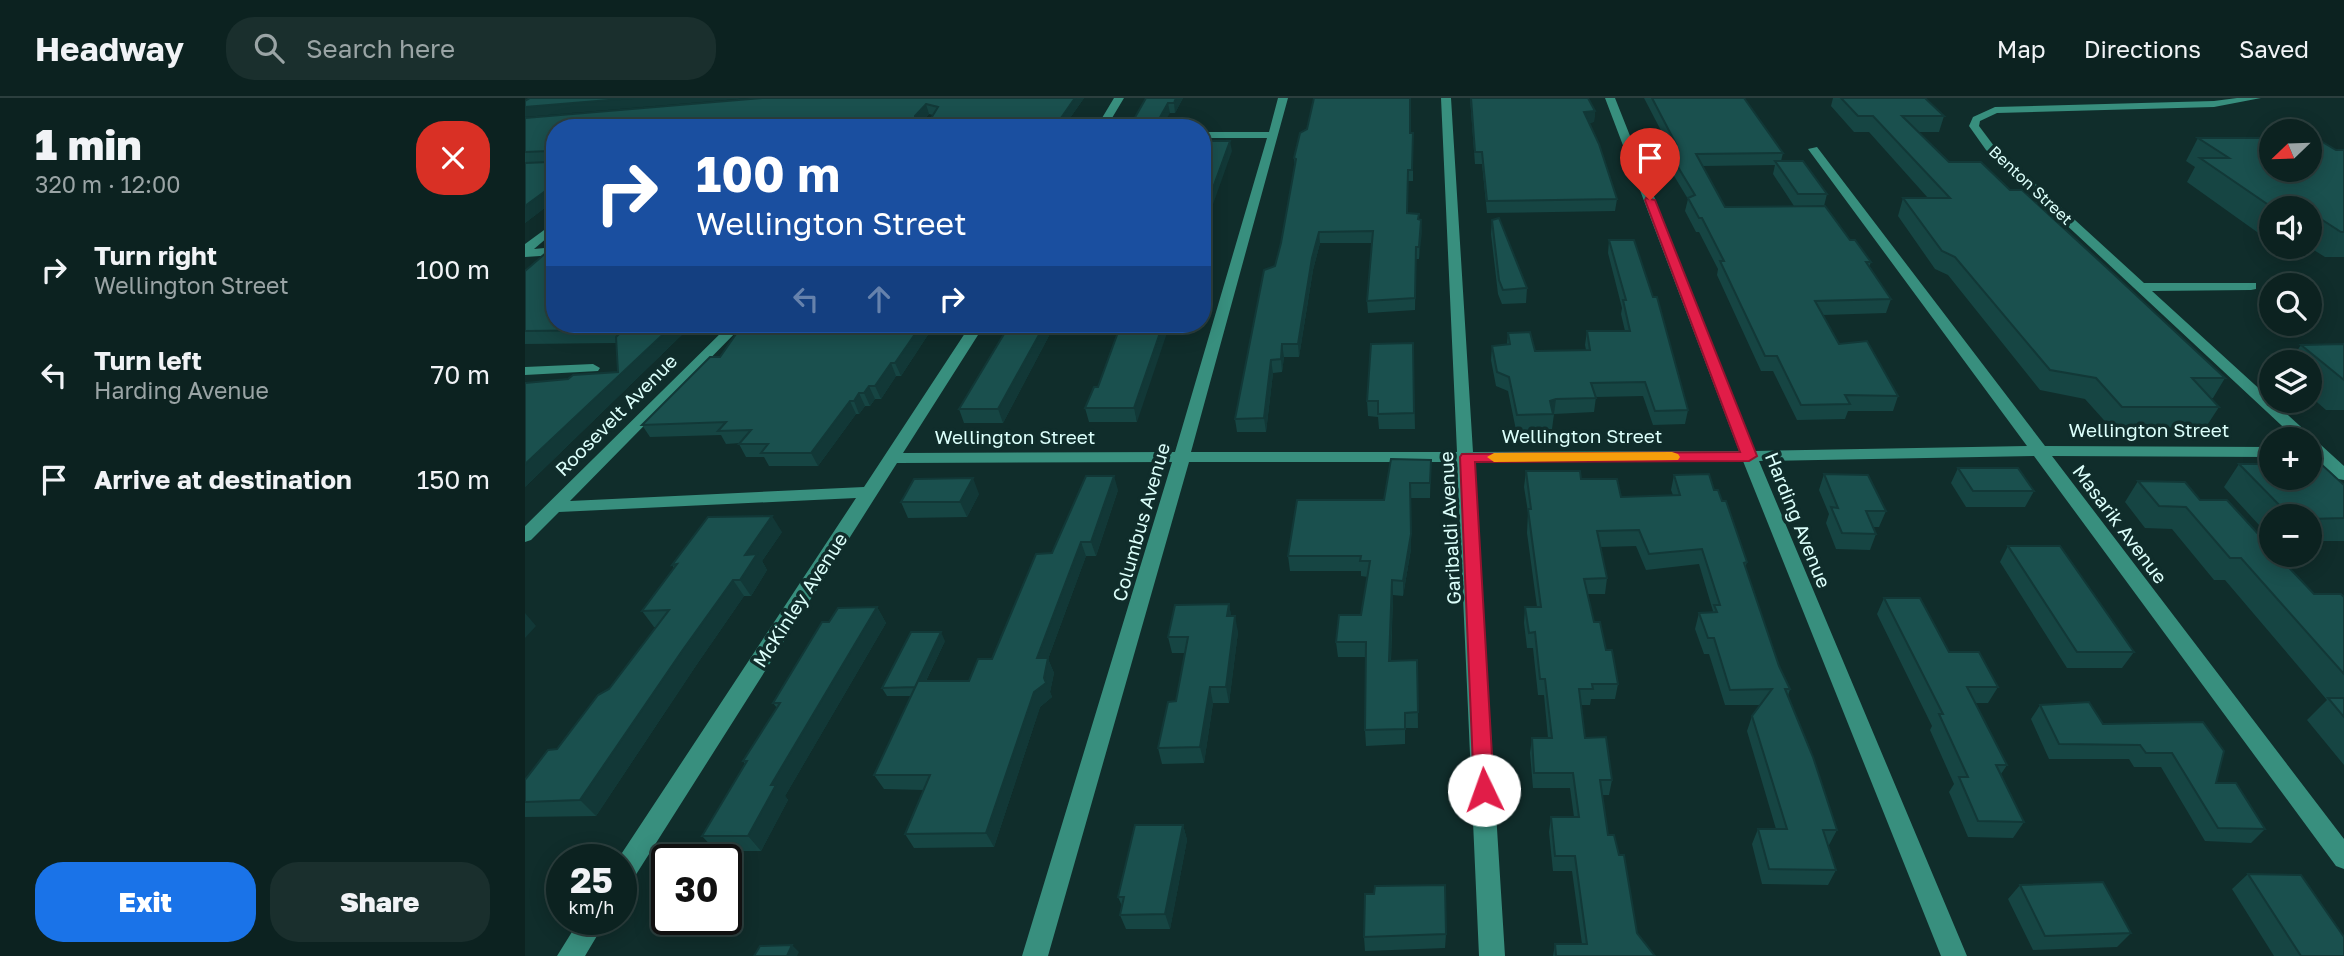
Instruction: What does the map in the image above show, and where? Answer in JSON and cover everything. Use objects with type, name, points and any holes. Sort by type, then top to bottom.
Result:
[{"type":"street","points":[[1106,119],[1119,98]]},
{"type":"street","name":"Columbus Avenue","points":[[1035,956],[1182,457],[1283,98]]},
{"type":"street","name":"Garibaldi Avenue","points":[[1446,98],[1492,956]]},
{"type":"street","name":"Harding Avenue","points":[[1610,98],[1749,456],[1954,956]]},
{"type":"street","name":"Benton Street","points":[[2256,98],[2214,104],[2009,109],[1984,113],[1976,119],[1974,126],[1990,148],[2292,427]]},
{"type":"street","points":[[1211,135],[1271,135]]},
{"type":"street","name":"Masarik Avenue","points":[[1813,149],[2344,858]]},
{"type":"street","points":[[525,252],[546,233]]},
{"type":"street","points":[[525,252],[546,251]]},
{"type":"street","points":[[2140,287],[2251,286]]},
{"type":"street","name":"Roosevelt Avenue","points":[[525,536],[728,333]]},
{"type":"street","name":"McKinley Avenue","points":[[637,851],[972,333]]},
{"type":"street","points":[[525,372],[593,368]]},
{"type":"street","name":"Wellington Street","points":[[893,458],[2259,452]]},
{"type":"street","points":[[2322,457],[2344,475]]},
{"type":"street","points":[[554,507],[869,492]]},
{"type":"street","points":[[570,956],[584,935]]},
{"type":"building","points":[[530,98],[633,98],[525,107],[525,101]]},
{"type":"building","points":[[762,98],[1075,98],[1060,119],[931,119],[938,107],[926,104],[915,119],[546,119],[546,151],[525,152],[525,118]]},
{"type":"building","points":[[1146,98],[1176,98],[1174,103],[1168,103],[1159,119],[1134,119]]},
{"type":"building","points":[[1314,98],[1410,98],[1410,133],[1413,133],[1412,170],[1408,170],[1407,213],[1419,214],[1418,219],[1421,220],[1419,247],[1416,247],[1415,298],[1367,301],[1373,231],[1319,232],[1298,344],[1282,344],[1281,359],[1271,360],[1264,418],[1235,419],[1264,270],[1275,266],[1296,159],[1294,158],[1300,133],[1307,129]]},
{"type":"building","points":[[1471,98],[1588,98],[1595,111],[1584,112],[1599,144],[1617,199],[1487,201],[1482,152],[1475,152]]},
{"type":"building","points":[[1652,98],[1744,98],[1783,153],[1696,154],[1725,207],[1825,206],[1850,240],[1855,240],[1871,262],[1866,262],[1891,299],[1815,301],[1839,344],[1867,341],[1898,396],[1845,395],[1850,404],[1801,405],[1777,356],[1765,356],[1720,261],[1724,261],[1702,218],[1699,218],[1688,198],[1695,195],[1664,144],[1676,144]]},
{"type":"building","points":[[1841,98],[1925,98],[1944,116],[1902,116],[1949,162],[1981,162],[2010,190],[2022,190],[2106,267],[2225,378],[2192,378],[2219,407],[2122,407],[2096,378],[2050,370],[1955,257],[1942,251],[1903,198],[1950,198],[1873,116],[1858,116]]},
{"type":"building","points":[[2198,138],[2259,138],[2259,182],[2322,182],[2322,142],[2336,150],[2344,150],[2344,232],[2322,220],[2322,196],[2259,196],[2259,198],[2200,158],[2229,158]]},
{"type":"building","points":[[1211,141],[1230,141],[1211,193]]},
{"type":"building","points":[[1775,161],[1803,161],[1827,194],[1798,194]]},
{"type":"building","points":[[546,162],[546,191],[525,206],[525,163]]},
{"type":"building","points":[[1499,218],[1527,288],[1503,290],[1499,280],[1492,220]]},
{"type":"building","points":[[1609,240],[1634,240],[1653,297],[1657,297],[1688,410],[1655,411],[1645,382],[1591,383],[1596,398],[1556,399],[1550,401],[1553,414],[1517,415],[1509,377],[1497,372],[1492,346],[1510,344],[1508,333],[1530,332],[1535,351],[1590,350],[1587,331],[1630,331],[1623,300],[1626,300]]},
{"type":"building","points":[[546,253],[546,331],[525,331],[525,271]]},
{"type":"building","points":[[620,333],[664,333],[525,464],[525,383],[568,379],[573,375],[618,372],[616,337]]},
{"type":"building","points":[[737,333],[916,333],[875,386],[869,386],[864,393],[859,393],[854,401],[850,401],[811,453],[761,453],[768,444],[739,444],[751,430],[718,431],[726,422],[642,425],[710,357],[720,357]]},
{"type":"building","points":[[1005,333],[1040,333],[998,409],[959,409]]},
{"type":"building","points":[[1118,333],[1160,333],[1134,408],[1085,408],[1094,387],[1098,387]]},
{"type":"building","points":[[1413,343],[1414,413],[1378,414],[1378,401],[1367,401],[1371,344]]},
{"type":"building","points":[[2344,344],[2344,380],[2322,362],[2322,350],[2307,350],[2301,345]]},
{"type":"building","points":[[1391,459],[1431,460],[1430,483],[1410,483],[1411,534],[1403,581],[1392,580],[1389,661],[1417,660],[1418,712],[1405,713],[1405,729],[1365,730],[1366,642],[1336,642],[1339,615],[1361,615],[1370,561],[1360,561],[1361,556],[1288,556],[1297,500],[1384,500]]},
{"type":"building","points":[[2239,464],[2259,464],[2259,484]]},
{"type":"building","points":[[2322,465],[2344,485],[2344,518],[2322,519],[2322,504],[2278,504],[2264,490],[2322,490]]},
{"type":"building","points":[[1958,468],[2018,468],[2034,491],[1973,491]]},
{"type":"building","points":[[1526,471],[1580,471],[1581,479],[1617,479],[1621,497],[1680,495],[1674,475],[1709,474],[1714,490],[1718,490],[1722,501],[1726,501],[1779,666],[1790,689],[1785,689],[1813,757],[1837,830],[1823,830],[1836,870],[1769,869],[1758,829],[1787,829],[1752,716],[1772,689],[1730,690],[1714,638],[1708,638],[1699,613],[1717,612],[1714,605],[1720,605],[1702,549],[1649,554],[1639,530],[1597,531],[1607,578],[1584,579],[1594,622],[1600,622],[1606,650],[1612,650],[1618,684],[1592,684],[1593,689],[1579,689],[1585,738],[1606,737],[1612,780],[1600,780],[1608,835],[1614,835],[1619,855],[1624,855],[1637,933],[1655,956],[1556,956],[1555,944],[1587,944],[1575,856],[1555,856],[1551,817],[1579,817],[1573,773],[1534,773],[1532,738],[1552,738],[1545,679],[1540,679],[1535,632],[1529,633],[1525,607],[1541,607],[1528,509],[1531,509]]},
{"type":"building","points":[[1824,474],[1868,475],[1886,511],[1866,511],[1876,534],[1842,533],[1831,507],[1838,508]]},
{"type":"building","points":[[1086,476],[1114,476],[1091,542],[1081,542],[1037,658],[1048,658],[1044,678],[1046,683],[1034,692],[986,833],[905,834],[930,775],[874,775],[918,681],[969,681],[978,659],[992,659],[1036,554],[1052,553]]},
{"type":"building","points":[[973,478],[960,502],[901,502],[914,479]]},
{"type":"building","points":[[2138,481],[2185,482],[2200,500],[2227,500],[2259,535],[2259,567],[2288,567],[2314,594],[2341,594],[2344,597],[2344,674],[2241,558],[2230,558],[2186,507],[2159,506]]},
{"type":"building","points":[[772,516],[745,555],[757,554],[740,580],[733,580],[580,800],[525,802],[525,780],[548,750],[557,749],[598,695],[609,689],[669,610],[642,611],[708,517]]},
{"type":"building","points":[[2008,546],[2060,546],[2134,652],[2077,652]]},
{"type":"building","points":[[1884,598],[1920,598],[1949,652],[1979,652],[1998,687],[1967,687],[2007,765],[1996,765],[2024,822],[1978,821],[1959,777],[1968,777],[1939,714],[1943,714]]},
{"type":"building","points":[[1229,604],[1227,616],[1235,616],[1226,687],[1210,687],[1200,747],[1158,748],[1168,702],[1176,701],[1188,637],[1168,637],[1175,605]]},
{"type":"building","points":[[877,607],[771,785],[776,785],[748,836],[702,836],[747,761],[743,761],[780,703],[773,703],[822,622],[829,622],[838,608]]},
{"type":"building","points":[[911,632],[941,632],[915,687],[882,688]]},
{"type":"building","points":[[2328,698],[2344,698],[2344,717]]},
{"type":"building","points":[[2089,702],[2103,724],[2203,722],[2224,751],[2216,783],[2236,783],[2265,829],[2218,828],[2172,753],[2146,753],[2140,745],[2059,744],[2040,705]]},
{"type":"building","points":[[1135,825],[1183,825],[1165,914],[1120,915],[1124,897],[1118,897]]},
{"type":"building","points":[[2248,874],[2301,875],[2344,937],[2344,956],[2301,956]]},
{"type":"building","points":[[2103,882],[2131,933],[2045,936],[2020,885]]},
{"type":"building","points":[[1445,885],[1446,934],[1364,937],[1365,894],[1374,894],[1375,886]]},
{"type":"building","points":[[792,945],[787,956],[754,956],[760,946]]},
{"type":"slow traffic","points":[[1494,457],[1672,457]]},
{"type":"route","points":[[1484,790],[1467,457],[1749,456],[1650,200]]}]
